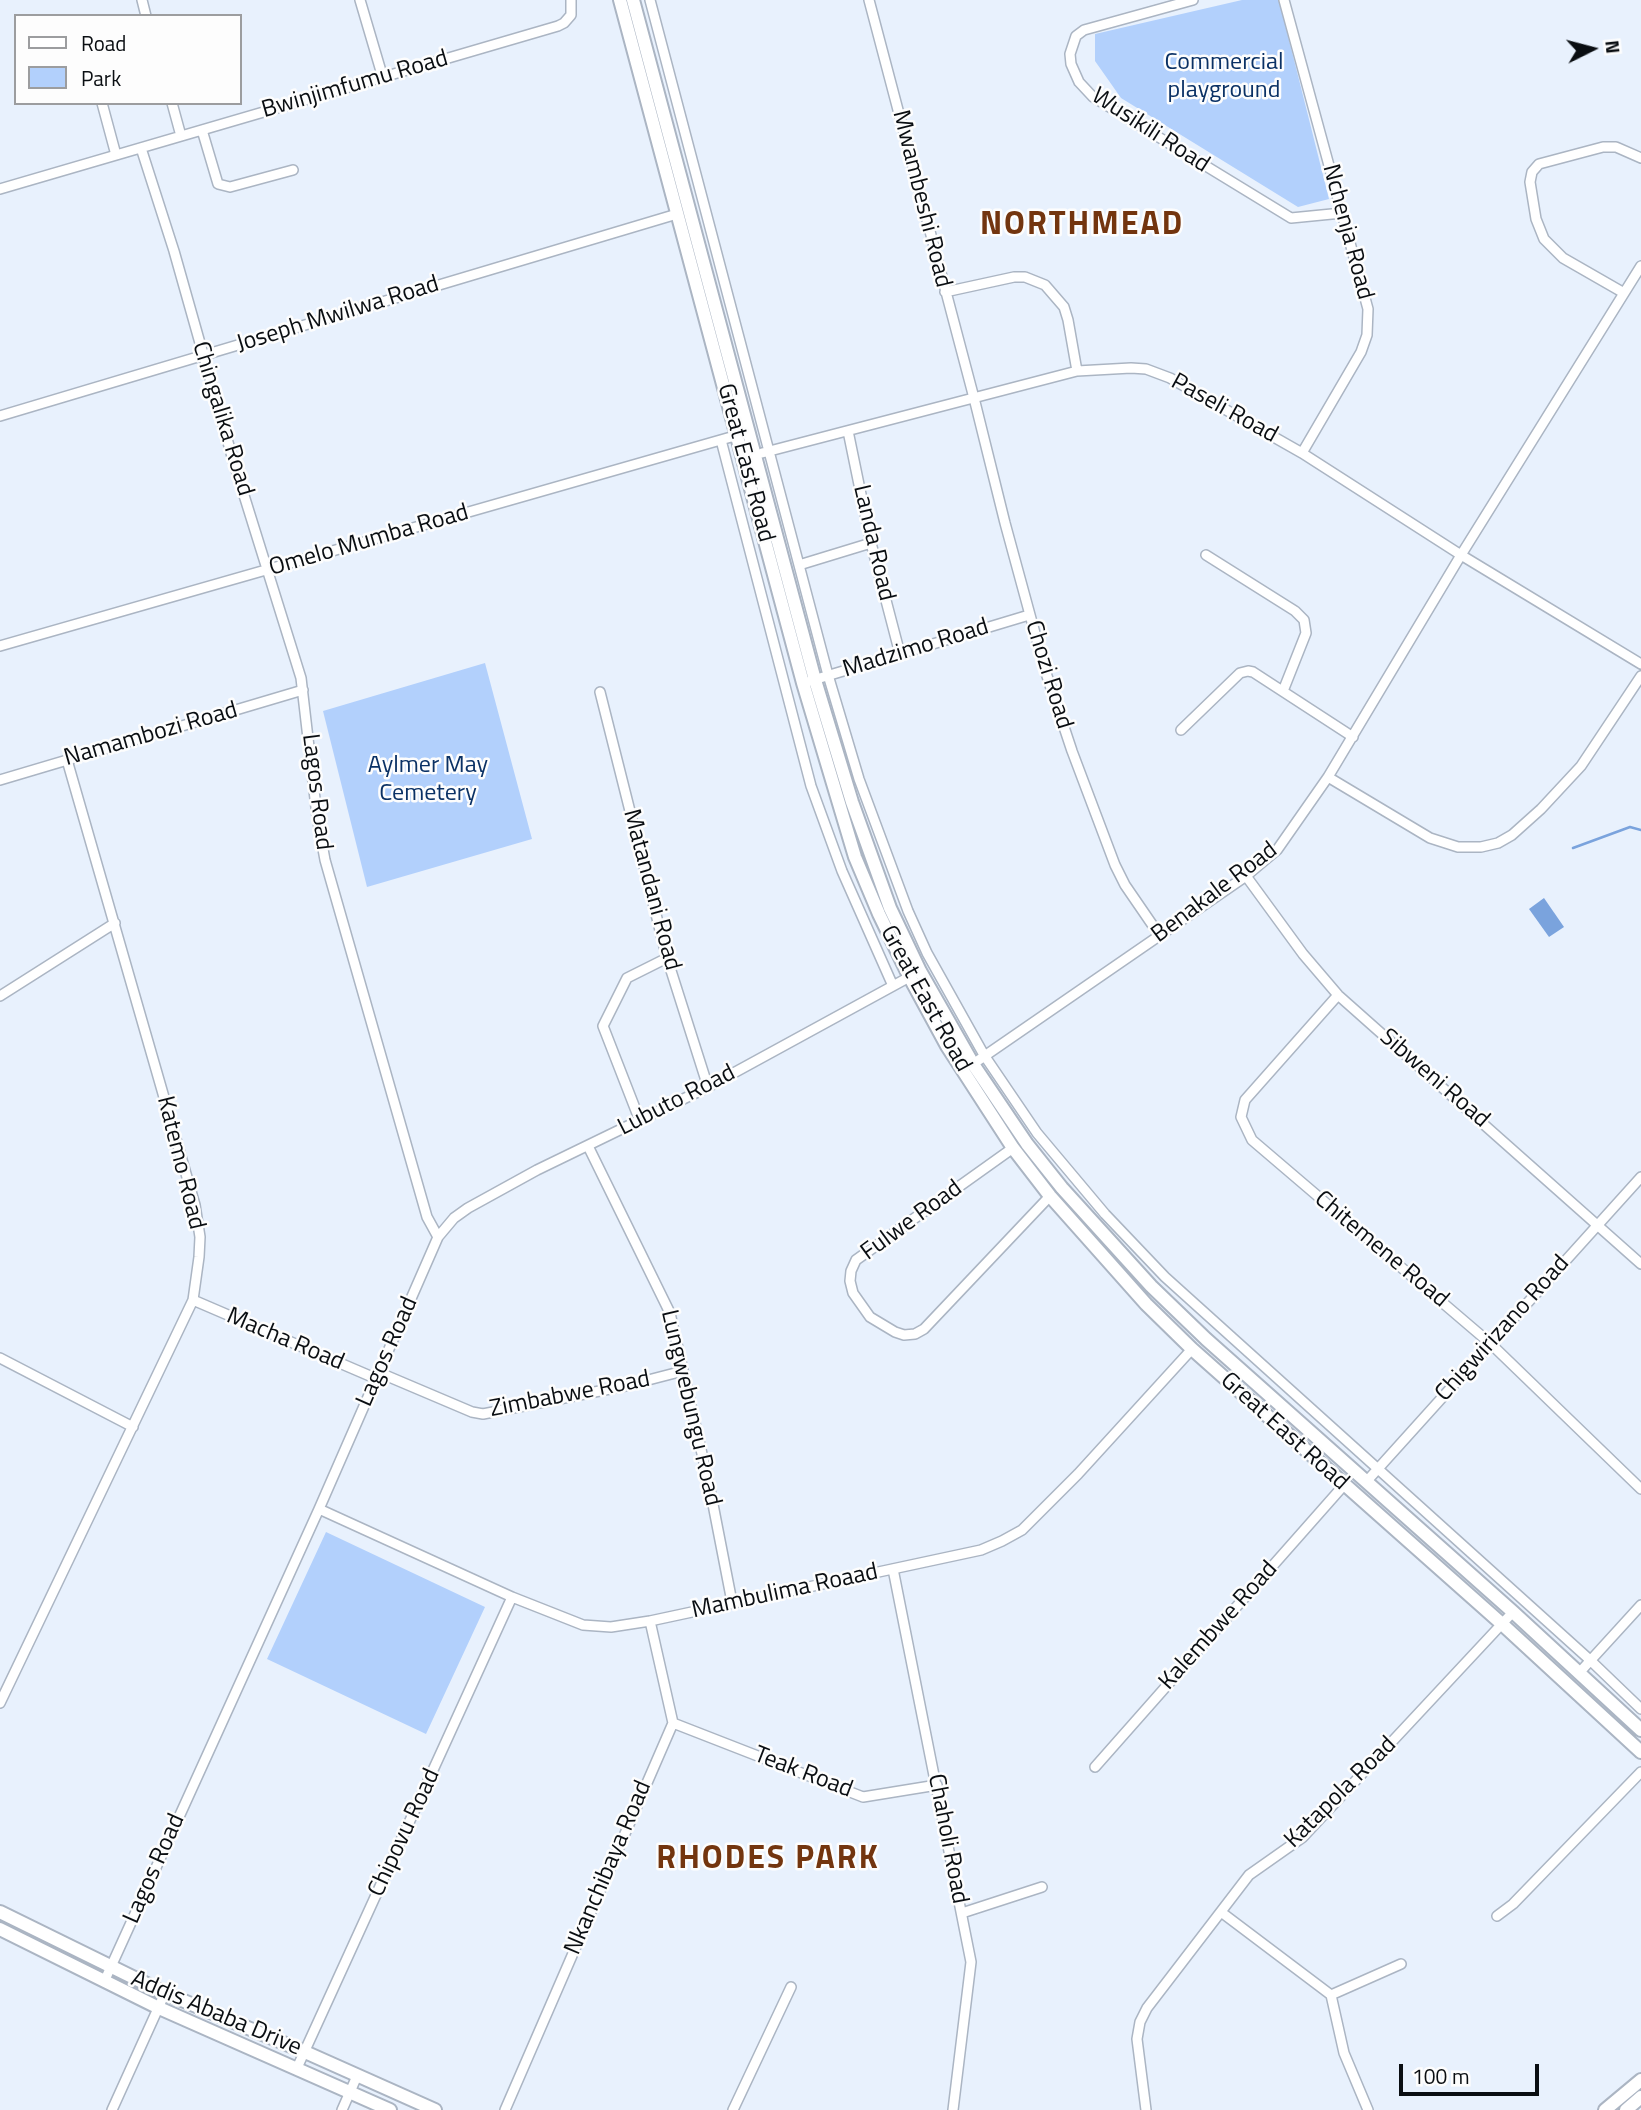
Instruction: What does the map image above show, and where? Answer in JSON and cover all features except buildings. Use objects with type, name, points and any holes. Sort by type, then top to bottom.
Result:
[{"type":"main road","name":"Great East Road","points":[[620,0],[738,435],[809,681],[855,857],[915,974],[947,1046],[1013,1148],[1050,1196],[1146,1304],[1192,1349],[1502,1624],[1641,1752]]},
{"type":"main road","name":"Great East Road","points":[[633,0],[779,546],[809,681]]},
{"type":"main road","name":"Great East Road","points":[[915,974],[1027,1144],[1062,1188],[1152,1286],[1206,1339],[1513,1612],[1641,1730]]},
{"type":"main road","name":"Addis Ababa Drive","points":[[0,1912],[110,1968],[435,2110]]},
{"type":"main road","name":"Addis Ababa Drive","points":[[0,1929],[159,2008],[390,2110]]},
{"type":"main road","points":[[1617,2108],[1641,2080]]},
{"type":"main road","points":[[1617,2108],[1641,2097]]},
{"type":"street","points":[[360,0],[383,78]]},
{"type":"street","name":"Bwinjimfumu Road","points":[[0,189],[558,26],[571,15],[571,0]]},
{"type":"street","points":[[650,0],[792,542],[859,779],[908,911],[934,965],[984,1055],[1037,1133],[1105,1214],[1165,1277],[1641,1709]]},
{"type":"street","name":"Mwambeshi Road","points":[[869,0],[974,398]]},
{"type":"street","name":"Wusikili Road","points":[[1193,0],[1084,30],[1076,36],[1070,54],[1071,64],[1079,82],[1101,102],[1292,218],[1342,213]]},
{"type":"street","name":"Nchenja Road","points":[[1284,0],[1367,301],[1367,335],[1361,352],[1302,453]]},
{"type":"street","points":[[103,105],[116,155]]},
{"type":"street","points":[[173,105],[181,136]]},
{"type":"street","points":[[202,130],[218,184],[224,187],[293,170]]},
{"type":"street","points":[[1624,293],[1563,258],[1544,239],[1536,219],[1530,181],[1532,172],[1539,164],[1603,146],[1616,147],[1641,158]]},
{"type":"street","name":"Chingalika Road","points":[[141,148],[303,690]]},
{"type":"street","name":"Joseph Mwilwa Road","points":[[0,416],[677,214]]},
{"type":"street","name":"Benakale Road","points":[[973,1064],[1246,876],[1278,850],[1353,737],[1461,555],[1641,266]]},
{"type":"street","points":[[945,292],[1014,277],[1025,277],[1045,285],[1063,307],[1068,320],[1077,371]]},
{"type":"street","name":"Paseli Road","points":[[755,454],[1077,371],[1131,368],[1159,373],[1302,453],[1461,555],[1641,664]]},
{"type":"street","name":"Chozi Road","points":[[974,398],[1029,615],[1072,751],[1119,875],[1160,936]]},
{"type":"street","name":"Landa Road","points":[[848,431],[871,543],[900,654]]},
{"type":"street","name":"Omelo Mumba Road","points":[[0,646],[738,435]]},
{"type":"street","points":[[721,440],[811,786],[842,871],[893,986]]},
{"type":"street","points":[[779,546],[792,542]]},
{"type":"street","points":[[799,565],[871,543]]},
{"type":"street","points":[[1206,555],[1295,611],[1304,620],[1306,633],[1283,691]]},
{"type":"street","name":"Madzimo Road","points":[[809,681],[1029,615]]},
{"type":"street","points":[[1181,730],[1240,673],[1253,672],[1353,737]]},
{"type":"street","points":[[1328,777],[1430,838],[1458,847],[1481,847],[1498,843],[1512,835],[1541,809],[1581,766],[1641,676]]},
{"type":"street","name":"Namambozi Road","points":[[0,780],[303,690]]},
{"type":"street","name":"Lagos Road","points":[[104,1982],[319,1510],[438,1237],[427,1217],[325,860],[318,824],[303,690]]},
{"type":"street","name":"Matandani Road","points":[[600,692],[667,958],[708,1087]]},
{"type":"street","name":"Katemo Road","points":[[0,1703],[193,1300],[199,1258],[199,1220],[67,760]]},
{"type":"street","name":"Sibweni Road","points":[[1246,876],[1303,954],[1338,995],[1641,1264]]},
{"type":"street","points":[[0,996],[114,923]]},
{"type":"street","points":[[640,1121],[603,1026],[627,978],[667,958]]},
{"type":"street","name":"Lubuto Road","points":[[438,1237],[454,1218],[468,1208],[537,1170],[708,1087],[915,974]]},
{"type":"street","name":"Chitemene Road","points":[[1338,995],[1245,1100],[1241,1117],[1252,1140],[1491,1344],[1641,1489]]},
{"type":"street","name":"Lungwebungu Road","points":[[588,1146],[670,1312],[710,1489],[732,1602]]},
{"type":"street","name":"Fulwe Road","points":[[1013,1148],[856,1259],[850,1271],[850,1281],[853,1293],[870,1317],[904,1335],[915,1334],[924,1329],[1050,1196]]},
{"type":"street","name":"Chigwirizano Road","points":[[1366,1482],[1641,1177]]},
{"type":"street","name":"Macha Road","points":[[193,1300],[378,1376]]},
{"type":"street","name":"Mambulima Roaad","points":[[319,1510],[512,1597],[570,1620],[594,1626],[623,1626],[981,1550],[1022,1530],[1078,1474],[1192,1349]]},
{"type":"street","points":[[0,1358],[133,1427]]},
{"type":"street","name":"Zimbabwe Road","points":[[378,1376],[483,1414],[625,1386],[683,1371]]},
{"type":"street","name":"Kalembwe Road","points":[[1095,1767],[1344,1485]]},
{"type":"street","name":"Chaholi Road","points":[[893,1569],[971,1962],[953,2110]]},
{"type":"street","name":"Chipovu Road","points":[[297,2068],[512,1597]]},
{"type":"street","points":[[1579,1673],[1641,1605]]},
{"type":"street","name":"Katapola Road","points":[[1146,2110],[1137,2039],[1140,2022],[1147,2008],[1248,1875],[1304,1837],[1513,1612]]},
{"type":"street","points":[[650,1621],[673,1723]]},
{"type":"street","name":"Teak Road","points":[[673,1723],[863,1797],[937,1785]]},
{"type":"street","name":"Nkanchibaya Road","points":[[505,2110],[673,1723]]},
{"type":"street","points":[[1497,1916],[1513,1904],[1641,1772]]},
{"type":"street","points":[[962,1913],[1042,1887]]},
{"type":"street","points":[[1222,1912],[1331,1995],[1344,2053],[1368,2110]]},
{"type":"street","points":[[1331,1995],[1401,1964]]},
{"type":"street","points":[[733,2110],[791,1987]]},
{"type":"street","points":[[111,2110],[165,1993]]},
{"type":"street","points":[[342,2110],[357,2076]]},
{"type":"green space","name":"Commercial playground","points":[[1242,0],[1279,0],[1329,199],[1298,207],[1121,98],[1095,61],[1095,34]]},
{"type":"green space","name":"Aylmer May Cemetery","points":[[485,663],[532,839],[367,887],[323,711]]},
{"type":"green space","points":[[326,1532],[485,1607],[426,1734],[267,1659]]},
{"type":"shaded area","points":[[1544,898],[1564,927],[1549,937],[1529,909]]},
{"type":"waterway","points":[[1573,848],[1630,827],[1641,830]]},
{"type":"district","name":"NORTHMEAD","points":[[1082,226]]},
{"type":"district","name":"RHODES PARK","points":[[768,1860]]}]
